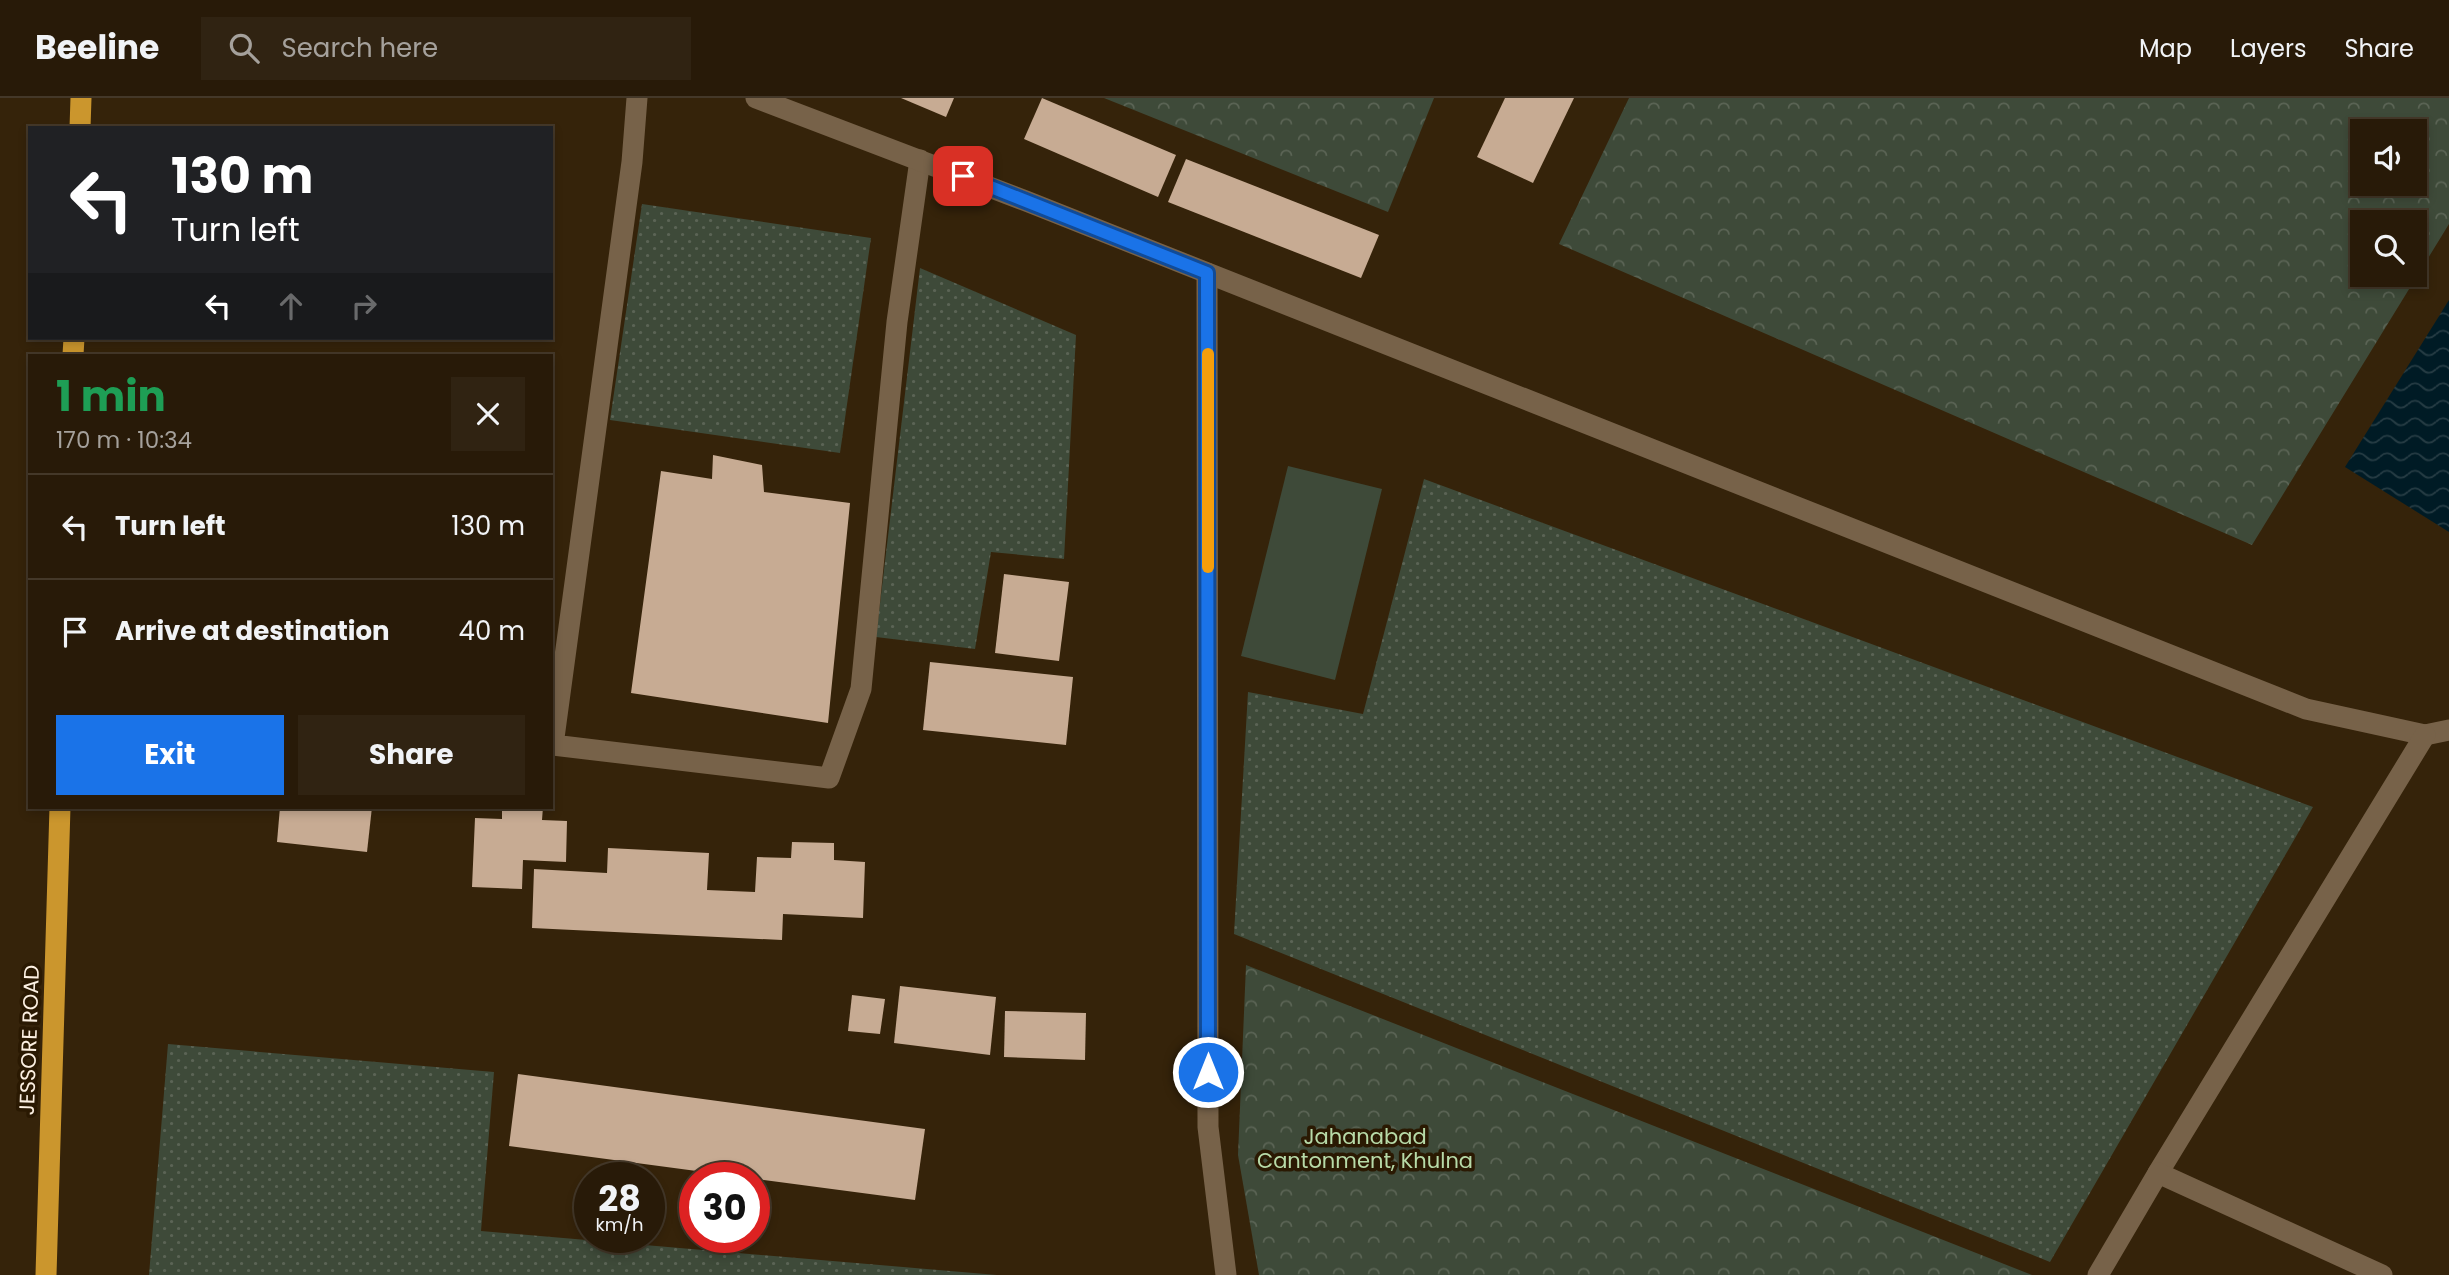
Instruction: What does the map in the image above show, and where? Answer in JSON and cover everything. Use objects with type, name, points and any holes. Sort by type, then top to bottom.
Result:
[{"type":"highway","points":[[80,126],[81,98]]},
{"type":"highway","name":"JESSORE ROAD","points":[[46,1275],[60,809]]},
{"type":"street","points":[[637,98],[632,162],[553,745],[829,778],[861,689],[897,322],[920,160]]},
{"type":"street","points":[[756,98],[1207,273],[2306,709],[2425,734],[2449,730]]},
{"type":"street","points":[[1207,273],[1208,1127],[1226,1275]]},
{"type":"street","points":[[2098,1275],[2425,734]]},
{"type":"street","points":[[2158,1173],[2382,1275]]},
{"type":"green space","points":[[1104,98],[1434,98],[1388,212]]},
{"type":"green space","points":[[1629,98],[2449,98],[2449,224],[2427,260],[2427,210],[2350,210],[2350,287],[2410,287],[2252,545],[1559,244]]},
{"type":"green space","points":[[642,204],[871,238],[840,453],[610,420]]},
{"type":"green space","points":[[920,268],[1076,335],[1064,559],[991,552],[975,649],[876,637]]},
{"type":"green space","points":[[1288,466],[1382,489],[1335,680],[1241,656]]},
{"type":"green space","points":[[1424,479],[2313,807],[2050,1262],[1234,934],[1248,692],[1363,714]]},
{"type":"green space","name":"Jahanabad Cantonment, Khulna","points":[[1246,965],[2032,1275],[1259,1275],[1238,1155]]},
{"type":"green space","points":[[168,1044],[494,1072],[481,1231],[574,1239],[574,1253],[665,1253],[665,1247],[679,1248],[679,1253],[739,1253],[997,1275],[149,1275]]},
{"type":"water","points":[[2449,300],[2449,532],[2345,467]]},
{"type":"building","points":[[901,98],[954,98],[946,117]]},
{"type":"building","points":[[1042,98],[1176,155],[1158,197],[1024,139]]},
{"type":"building","points":[[1505,98],[1574,98],[1533,183],[1477,157]]},
{"type":"building","points":[[1186,159],[1379,235],[1361,278],[1168,202]]},
{"type":"building","points":[[713,455],[762,465],[764,492],[850,503],[828,723],[631,693],[661,471],[712,479]]},
{"type":"building","points":[[1004,574],[1069,582],[1059,661],[995,653]]},
{"type":"building","points":[[930,662],[1073,677],[1066,745],[923,730]]},
{"type":"building","points":[[280,809],[372,809],[367,852],[277,842]]},
{"type":"building","points":[[502,809],[543,809],[542,820],[567,821],[566,862],[523,860],[522,889],[472,887],[475,818],[502,819]]},
{"type":"building","points":[[792,842],[834,843],[834,860],[865,862],[863,918],[783,914],[782,940],[532,928],[534,869],[607,873],[608,848],[709,853],[707,890],[755,892],[757,857],[791,858]]},
{"type":"building","points":[[900,986],[996,997],[990,1055],[894,1043]]},
{"type":"building","points":[[852,995],[885,999],[880,1034],[848,1031]]},
{"type":"building","points":[[1005,1011],[1086,1013],[1085,1060],[1004,1057]]},
{"type":"building","points":[[518,1074],[925,1129],[915,1200],[770,1181],[770,1162],[679,1162],[679,1169],[665,1167],[665,1162],[629,1162],[509,1146]]},
{"type":"slow traffic","points":[[1208,354],[1208,567]]},
{"type":"route","points":[[963,176],[1207,273],[1208,1072]]}]
